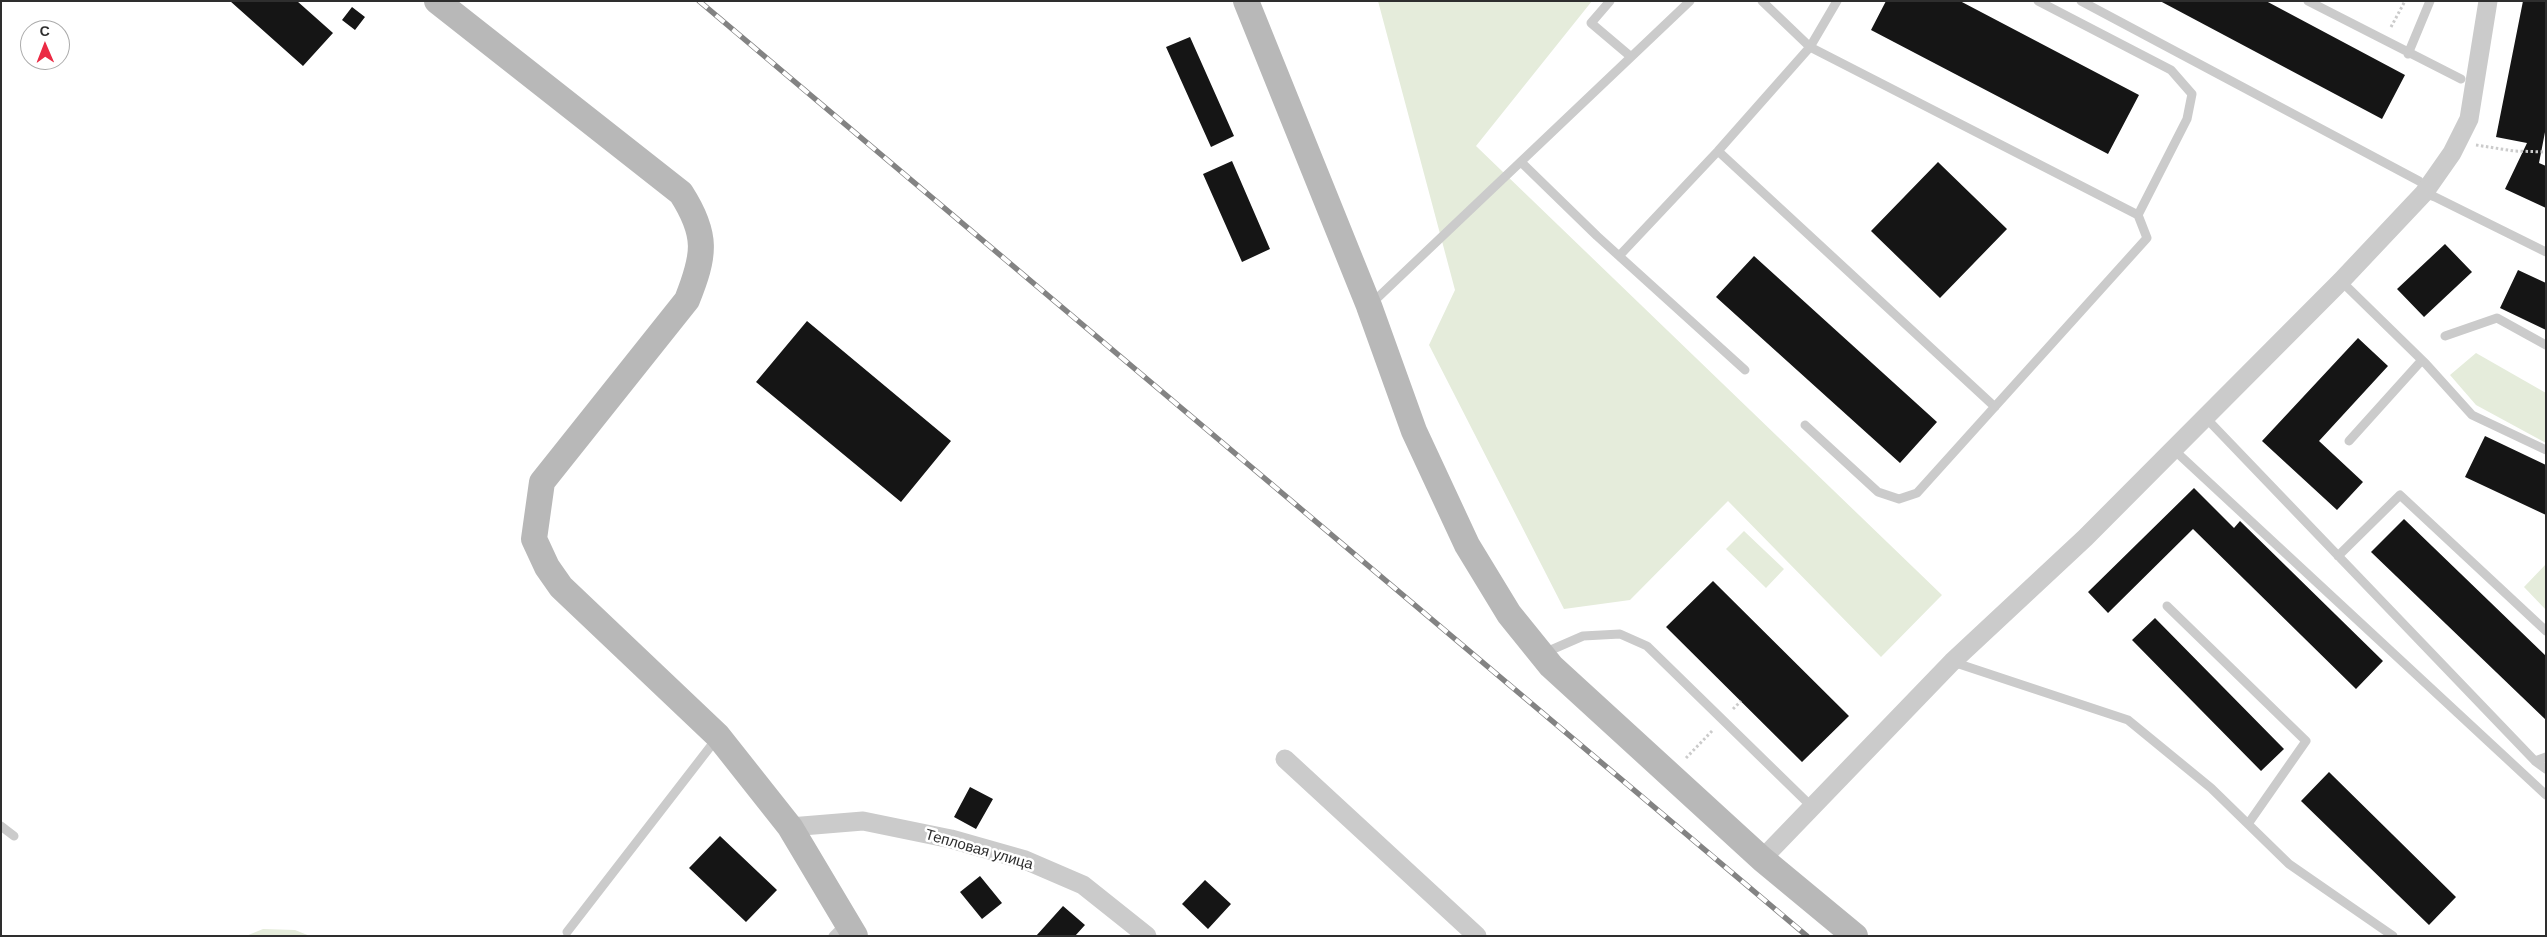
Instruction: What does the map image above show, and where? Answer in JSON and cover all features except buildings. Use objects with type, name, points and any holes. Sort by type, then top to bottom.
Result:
[{"type":"main road","points":[[437,1],[681,193],[694,214],[701,236],[700,267],[687,300],[542,482],[534,539],[547,567],[561,587],[718,736],[790,827],[845,931]]},
{"type":"main road","points":[[1246,1],[1369,306],[1414,431],[1467,546],[1509,614],[1551,666],[1762,859],[1855,936]]},
{"type":"street","points":[[1762,859],[1952,662],[2085,538],[2341,281],[2452,153],[2469,119],[2488,1]]},
{"type":"street","points":[[1285,759],[1476,936]]},
{"type":"street","name":"Тепловая улица","points":[[790,827],[863,821],[951,839],[1025,860],[1083,885],[1147,936]]},
{"type":"lane","points":[[1610,1],[1591,23],[1630,56]]},
{"type":"lane","points":[[1369,306],[1522,163],[1630,56],[1690,1]]},
{"type":"lane","points":[[1762,1],[1810,48],[2138,215],[2147,238],[1917,493],[1899,499],[1878,492],[1805,425]]},
{"type":"lane","points":[[1620,255],[1718,151],[1810,48],[1837,1]]},
{"type":"lane","points":[[2038,1],[2170,70],[2192,94],[2187,118],[2138,215]]},
{"type":"lane","points":[[2081,1],[2422,187],[2546,252]]},
{"type":"lane","points":[[2308,1],[2408,54],[2461,79]]},
{"type":"lane","points":[[2408,54],[2430,1]]},
{"type":"lane","points":[[1718,151],[1995,407]]},
{"type":"lane","points":[[1522,163],[1597,236],[1745,370]]},
{"type":"lane","points":[[2341,281],[2422,360],[2472,414],[2546,450]]},
{"type":"lane","points":[[2444,336],[2498,318],[2546,345]]},
{"type":"lane","points":[[2349,441],[2422,360]]},
{"type":"lane","points":[[2205,417],[2535,761],[2546,769]]},
{"type":"lane","points":[[2173,449],[2546,794]]},
{"type":"lane","points":[[2338,556],[2400,495],[2546,631]]},
{"type":"lane","points":[[2168,606],[2306,741],[2248,824]]},
{"type":"lane","points":[[1542,654],[1583,636],[1620,634],[1647,646],[1812,807]]},
{"type":"lane","points":[[1952,662],[2128,720],[2211,788],[2289,864],[2393,936]]},
{"type":"lane","points":[[567,932],[718,736]]},
{"type":"lane","points":[[2535,761],[2546,757]]},
{"type":"lane","points":[[1,826],[14,836]]},
{"type":"path","points":[[2383,41],[2405,1]]},
{"type":"path","points":[[2467,143],[2514,151],[2546,152]]},
{"type":"path","points":[[1684,760],[1706,737]]},
{"type":"green space","points":[[1378,1],[1592,1],[1476,146],[1942,595],[1881,657],[1728,501],[1630,600],[1564,609],[1429,345],[1455,290]]},
{"type":"green space","points":[[2476,353],[2546,393],[2546,443],[2476,405],[2450,375]]},
{"type":"green space","points":[[1744,531],[1784,569],[1766,588],[1726,549]]},
{"type":"green space","points":[[2546,564],[2546,610],[2524,587]]},
{"type":"green space","points":[[263,929],[295,930],[310,936],[246,936]]},
{"type":"railway","points":[[699,1],[1807,936]]}]
